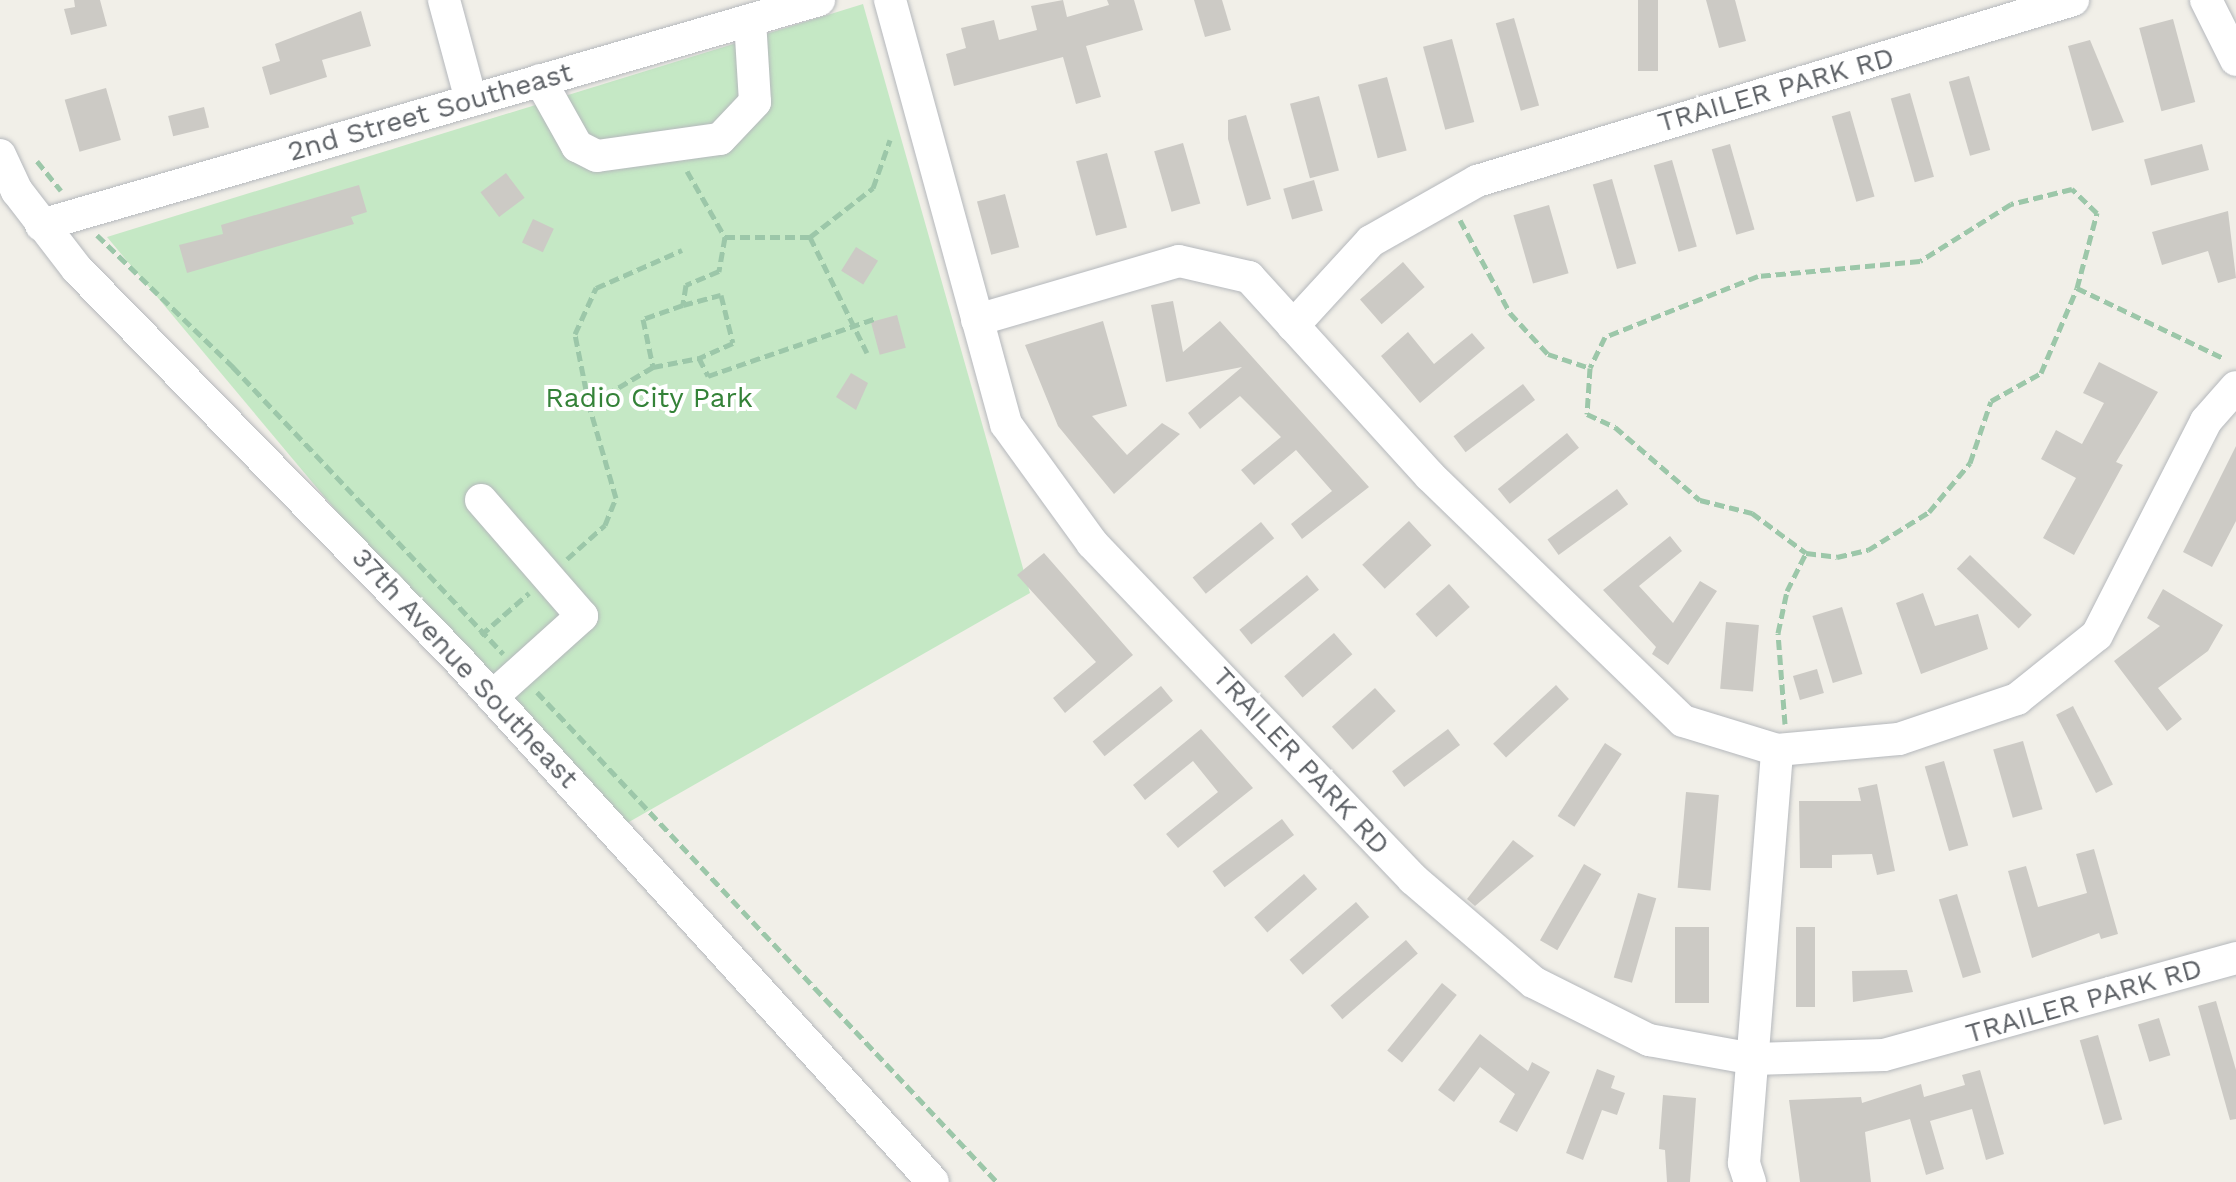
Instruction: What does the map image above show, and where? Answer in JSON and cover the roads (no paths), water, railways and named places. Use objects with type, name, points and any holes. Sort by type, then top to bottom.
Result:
[{"type":"street","points":[[444,0],[471,100]]},
{"type":"street","name":"2nd Street Southeast","points":[[41,225],[819,0]]},
{"type":"street","name":"TRAILER PARK RD","points":[[890,0],[1006,424],[1092,543],[1412,879],[1533,982],[1649,1040],[1754,1058],[1884,1055],[2236,958]]},
{"type":"street","name":"TRAILER PARK RD","points":[[1293,326],[1371,241],[1477,181],[2073,0]]},
{"type":"street","points":[[2206,0],[2236,60]]},
{"type":"street","points":[[540,80],[577,146],[597,156],[720,139],[755,102],[750,20]]},
{"type":"street","name":"37th Avenue Southeast","points":[[0,155],[41,225],[456,657],[933,1182]]},
{"type":"street","points":[[977,320],[1179,261],[1248,277],[1578,626],[1683,721],[1781,740],[1899,740],[2017,699],[2097,635],[2206,421],[2232,383]]},
{"type":"street","points":[[481,500],[582,616],[492,698]]},
{"type":"street","points":[[1750,1182],[1744,1164],[1781,740]]},
{"type":"park label","name":"Radio City Park","points":[[649,398]]}]
